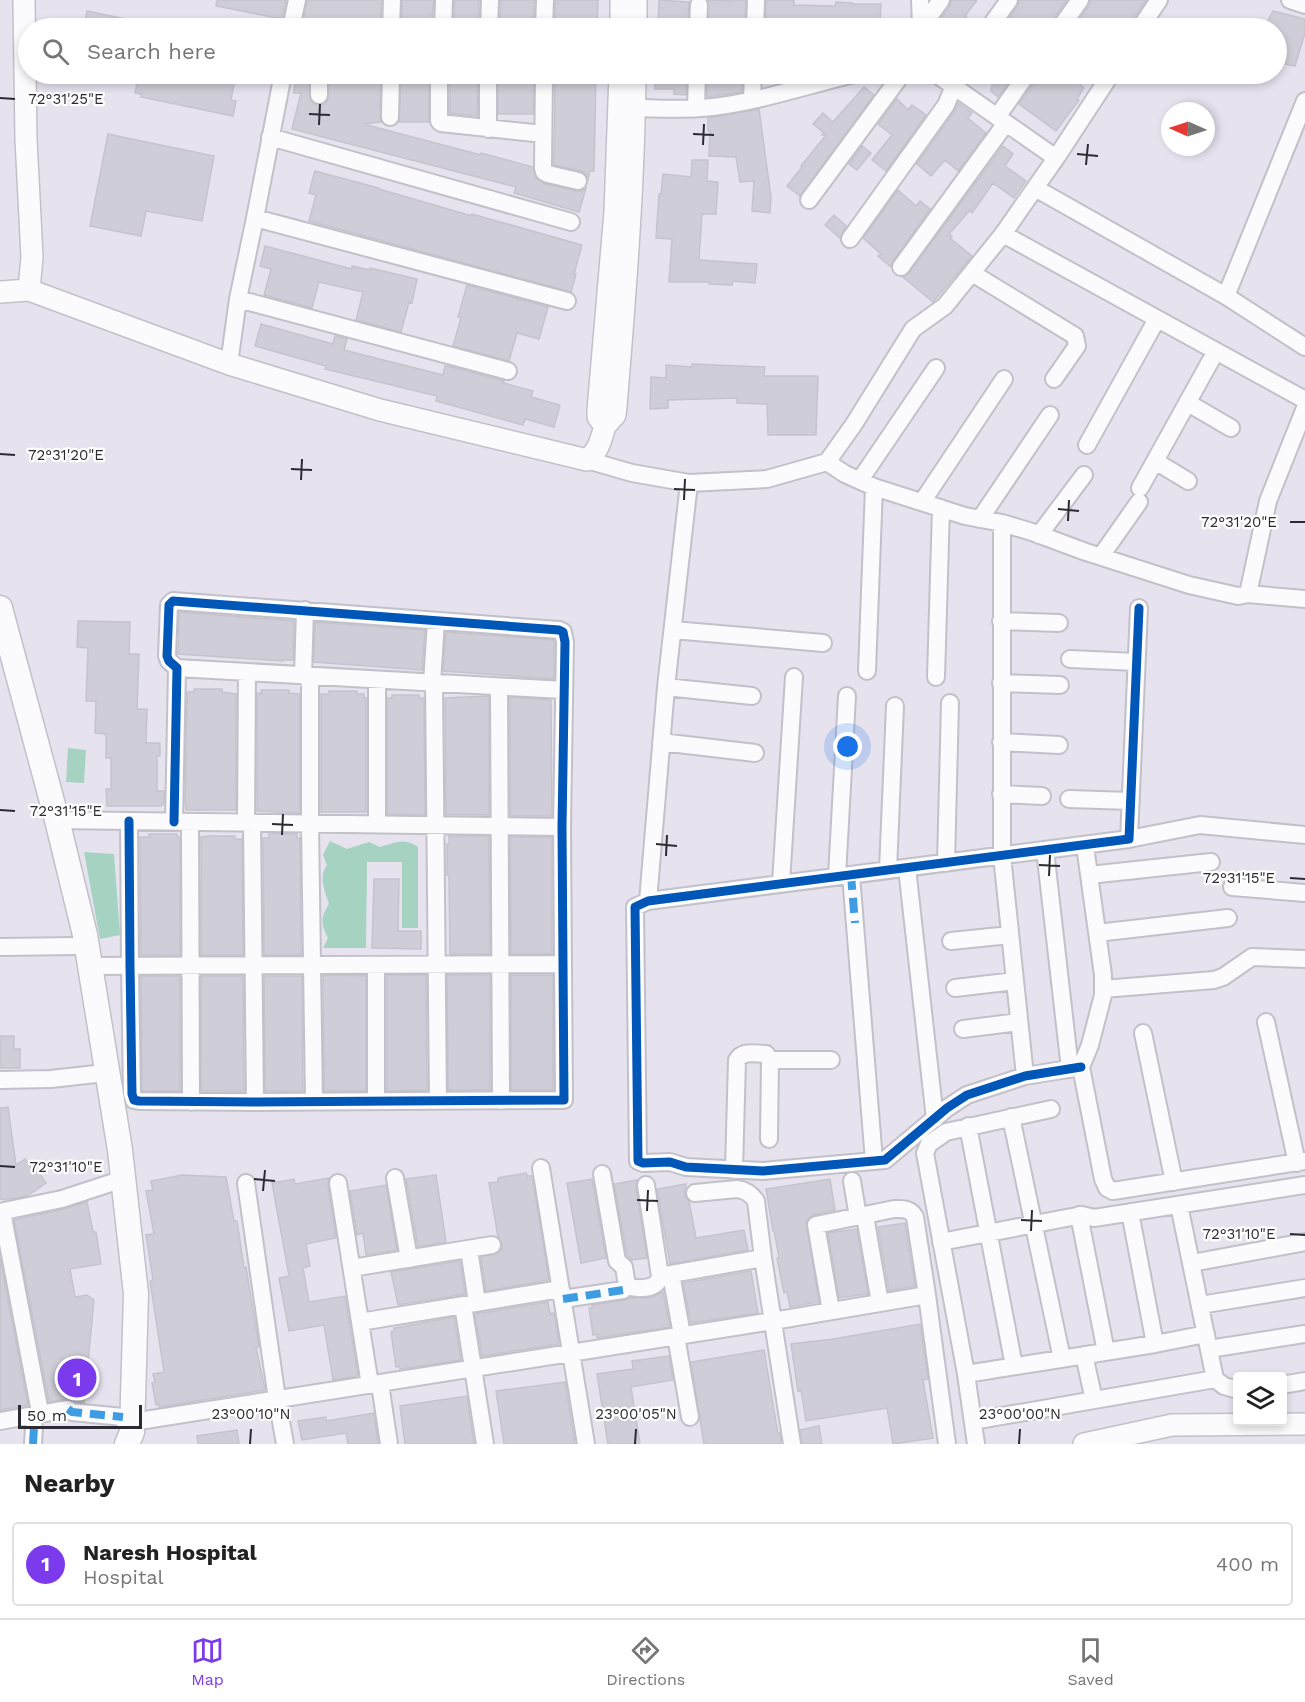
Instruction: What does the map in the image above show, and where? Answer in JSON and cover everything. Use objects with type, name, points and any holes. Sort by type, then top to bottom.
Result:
[{"type":"main road","points":[[0,608],[57,820],[79,940],[96,1074],[110,1151],[125,1294],[126,1419],[132,1432],[127,1444]]},
{"type":"main road","points":[[0,651],[79,940],[90,966],[120,1150],[136,1294],[126,1419],[114,1444]]},
{"type":"street","points":[[24,0],[24,18]]},
{"type":"street","points":[[293,18],[297,0]]},
{"type":"street","points":[[392,0],[392,18]]},
{"type":"street","points":[[443,18],[444,0]]},
{"type":"street","points":[[489,18],[490,0]]},
{"type":"street","points":[[544,18],[545,0]]},
{"type":"street","points":[[621,0],[621,18]]},
{"type":"street","points":[[636,0],[636,18]]},
{"type":"street","points":[[755,18],[756,0]]},
{"type":"street","points":[[920,0],[921,18]]},
{"type":"street","points":[[928,18],[941,0]]},
{"type":"street","points":[[996,18],[1010,0]]},
{"type":"street","points":[[1067,18],[1080,0]]},
{"type":"street","points":[[1147,18],[1159,0]]},
{"type":"street","points":[[1290,0],[1305,5]]},
{"type":"street","points":[[698,18],[699,5]]},
{"type":"street","points":[[25,84],[32,257],[29,290]]},
{"type":"street","points":[[229,364],[238,299],[281,84]]},
{"type":"street","points":[[319,84],[319,95]]},
{"type":"street","points":[[390,117],[391,84]]},
{"type":"street","points":[[440,84],[439,121],[441,123],[543,134]]},
{"type":"street","points":[[488,84],[488,129]]},
{"type":"street","points":[[544,84],[544,172],[578,181]]},
{"type":"street","points":[[587,460],[599,446],[605,426],[615,415],[616,407],[626,287],[627,107],[622,84]]},
{"type":"street","points":[[627,107],[633,84]]},
{"type":"street","points":[[696,108],[697,84]]},
{"type":"street","points":[[752,99],[753,84]]},
{"type":"street","points":[[627,107],[670,109],[714,107],[813,84]]},
{"type":"street","points":[[809,200],[895,84]]},
{"type":"street","points":[[850,239],[946,105],[954,84]]},
{"type":"street","points":[[960,84],[1001,120],[1056,158]]},
{"type":"street","points":[[901,267],[1001,120],[1022,84]]},
{"type":"street","points":[[0,292],[29,290],[229,364],[380,410],[632,473],[689,483],[767,479],[827,462],[854,424],[913,329],[945,306],[1003,234],[1104,84]]},
{"type":"street","points":[[1226,296],[1305,101]]},
{"type":"street","points":[[270,137],[572,222]]},
{"type":"street","points":[[1035,188],[1226,296],[1305,347]]},
{"type":"street","points":[[255,218],[567,301]]},
{"type":"street","points":[[1003,234],[1305,400]]},
{"type":"street","points":[[972,273],[1075,336],[1077,346],[1054,379]]},
{"type":"street","points":[[238,299],[508,371]]},
{"type":"street","points":[[1087,445],[1157,319]]},
{"type":"street","points":[[1101,556],[1139,495],[1155,460],[1216,351]]},
{"type":"street","points":[[867,671],[867,484],[936,368]]},
{"type":"street","points":[[921,502],[1004,379]]},
{"type":"street","points":[[1188,402],[1231,428]]},
{"type":"street","points":[[1248,594],[1268,501],[1305,408]]},
{"type":"street","points":[[980,519],[1050,415]]},
{"type":"street","points":[[1155,460],[1188,481]]},
{"type":"street","points":[[827,462],[845,474],[867,484],[941,508],[1002,523],[1189,585],[1238,596],[1248,594],[1305,599]]},
{"type":"street","points":[[1040,535],[1084,475]]},
{"type":"street","points":[[648,901],[666,687],[689,483]]},
{"type":"street","points":[[936,677],[941,508]]},
{"type":"street","points":[[1002,523],[1002,855],[1025,1076]]},
{"type":"street","points":[[129,821],[132,1094],[134,1100],[191,1102],[564,1100],[562,826],[565,642],[563,632],[172,601],[169,606],[167,653],[169,661],[177,668],[563,690]]},
{"type":"street","points":[[1129,839],[1139,608]]},
{"type":"street","points":[[305,610],[314,1102]]},
{"type":"street","points":[[436,621],[433,683],[438,1101]]},
{"type":"street","points":[[1001,621],[1059,623]]},
{"type":"street","points":[[672,630],[823,643]]},
{"type":"street","points":[[1070,659],[1136,662]]},
{"type":"street","points":[[177,668],[190,965],[191,1102]]},
{"type":"street","points":[[247,672],[255,1102]]},
{"type":"street","points":[[781,884],[794,677]]},
{"type":"street","points":[[377,680],[377,824]]},
{"type":"street","points":[[1001,683],[1060,685]]},
{"type":"street","points":[[499,687],[501,1101]]},
{"type":"street","points":[[666,687],[752,696]]},
{"type":"street","points":[[847,696],[844,875],[874,1161]]},
{"type":"street","points":[[946,863],[950,703]]},
{"type":"street","points":[[888,870],[895,706]]},
{"type":"street","points":[[661,742],[756,753]]},
{"type":"street","points":[[1001,742],[1059,745]]},
{"type":"street","points":[[1002,794],[1042,796]]},
{"type":"street","points":[[1069,799],[1131,801]]},
{"type":"street","points":[[57,820],[562,826]]},
{"type":"street","points":[[1076,1068],[1025,1076],[967,1095],[947,1108],[885,1160],[763,1171],[686,1167],[670,1162],[643,1163],[638,1161],[635,907],[648,901],[1085,846],[1200,825],[1305,835]]},
{"type":"street","points":[[1076,1068],[1090,1044],[1103,995],[1103,975],[1085,846]]},
{"type":"street","points":[[1045,850],[1076,1068],[1107,1188],[1113,1191],[1301,1162],[1266,1022]]},
{"type":"street","points":[[1089,875],[1211,862]]},
{"type":"street","points":[[907,867],[935,1119]]},
{"type":"street","points":[[1232,887],[1305,893]]},
{"type":"street","points":[[1097,933],[1228,918]]},
{"type":"street","points":[[951,941],[1010,935]]},
{"type":"street","points":[[0,947],[79,940]]},
{"type":"street","points":[[1103,989],[1214,980],[1223,977],[1252,957],[1305,959]]},
{"type":"street","points":[[90,966],[563,964]]},
{"type":"street","points":[[375,965],[376,1101]]},
{"type":"street","points":[[955,988],[1015,981]]},
{"type":"street","points":[[963,1029],[1019,1022]]},
{"type":"street","points":[[1143,1033],[1174,1182]]},
{"type":"street","points":[[734,1170],[737,1060],[744,1053],[766,1054],[770,1060],[769,1139]]},
{"type":"street","points":[[770,1060],[831,1060]]},
{"type":"street","points":[[0,1080],[51,1079],[96,1074]]},
{"type":"street","points":[[976,1444],[966,1374],[925,1153],[929,1144],[946,1132],[1052,1109]]},
{"type":"street","points":[[1011,1117],[1062,1359]]},
{"type":"street","points":[[968,1126],[1014,1366]]},
{"type":"street","points":[[541,1168],[586,1444]]},
{"type":"street","points":[[602,1174],[617,1262],[624,1267],[627,1286],[633,1289],[654,1285],[666,1275],[763,1258]]},
{"type":"street","points":[[395,1178],[409,1259]]},
{"type":"street","points":[[852,1181],[879,1303]]},
{"type":"street","points":[[35,1428],[1,1212],[62,1199],[114,1182]]},
{"type":"street","points":[[246,1183],[285,1444]]},
{"type":"street","points":[[338,1183],[360,1322],[389,1444]]},
{"type":"street","points":[[646,1185],[679,1336],[690,1417]]},
{"type":"street","points":[[941,1242],[1079,1215],[1094,1218],[1305,1185]]},
{"type":"street","points":[[694,1193],[737,1189],[753,1196],[756,1201],[792,1444]]},
{"type":"street","points":[[1179,1205],[1215,1379],[1224,1386],[1233,1389]]},
{"type":"street","points":[[831,1311],[816,1225],[894,1209],[906,1209],[912,1212],[915,1216],[927,1295],[946,1444]]},
{"type":"street","points":[[1130,1212],[1155,1344]]},
{"type":"street","points":[[1079,1215],[1106,1352]]},
{"type":"street","points":[[1192,1263],[1305,1242]]},
{"type":"street","points":[[352,1268],[492,1245]]},
{"type":"street","points":[[469,1249],[473,1369],[485,1444]]},
{"type":"street","points":[[1200,1305],[1305,1288]]},
{"type":"street","points":[[360,1322],[470,1304],[623,1290]]},
{"type":"street","points":[[0,1421],[35,1428],[68,1408],[72,1412],[140,1421],[927,1295]]},
{"type":"street","points":[[966,1374],[1155,1344],[1305,1334]]},
{"type":"street","points":[[1084,1355],[1094,1400]]},
{"type":"street","points":[[973,1421],[1215,1379]]},
{"type":"street","points":[[1287,1384],[1305,1381]]},
{"type":"street","points":[[1084,1444],[1173,1425],[1305,1425]]},
{"type":"green space","points":[[68,748],[86,750],[84,783],[66,782]]},
{"type":"green space","points":[[330,841],[347,849],[369,842],[380,847],[408,842],[418,847],[418,928],[402,928],[402,862],[367,862],[366,948],[323,948],[328,938],[323,925],[323,917],[329,904],[323,884],[323,874],[327,865],[323,855]]},
{"type":"green space","points":[[84,852],[114,854],[120,935],[100,939]]},
{"type":"building","points":[[217,0],[286,0],[282,18],[216,6]]},
{"type":"building","points":[[307,0],[381,0],[381,18],[304,18]]},
{"type":"building","points":[[402,0],[434,0],[432,18],[401,18]]},
{"type":"building","points":[[454,0],[479,0],[479,18],[454,18]]},
{"type":"building","points":[[500,0],[534,0],[534,18],[500,18]]},
{"type":"building","points":[[555,0],[598,0],[597,18],[555,18]]},
{"type":"building","points":[[659,0],[689,2],[688,18],[658,18]]},
{"type":"building","points":[[708,0],[746,0],[745,18],[708,18]]},
{"type":"building","points":[[766,0],[794,0],[794,5],[835,6],[836,2],[881,4],[880,18],[765,18]]},
{"type":"building","points":[[951,0],[977,0],[965,16],[967,18],[941,18],[950,6]]},
{"type":"building","points":[[1019,0],[1067,0],[1054,18],[1009,18],[1018,6]]},
{"type":"building","points":[[1090,0],[1146,0],[1134,18],[1080,18],[1089,6]]},
{"type":"building","points":[[87,11],[121,18],[86,18]]},
{"type":"building","points":[[1273,11],[1305,19],[1305,33],[1295,66],[1287,64],[1287,18],[1269,18]]},
{"type":"building","points":[[137,84],[234,84],[231,100],[236,101],[233,116],[141,97],[141,94],[135,93]]},
{"type":"building","points":[[294,84],[309,84],[310,100],[313,104],[318,105],[325,104],[328,100],[329,84],[381,84],[381,122],[363,124],[533,167],[536,178],[546,184],[576,191],[586,188],[579,212],[514,193],[516,187],[292,129],[301,93],[294,93]]},
{"type":"building","points":[[401,84],[429,84],[429,122],[399,122]]},
{"type":"building","points":[[450,84],[478,84],[477,116],[450,113]]},
{"type":"building","points":[[498,84],[534,84],[533,114],[498,114]]},
{"type":"building","points":[[555,84],[596,84],[594,171],[590,171],[588,179],[581,171],[554,165]]},
{"type":"building","points":[[655,84],[687,84],[686,95],[674,94],[674,89],[655,89]]},
{"type":"building","points":[[707,84],[742,84],[742,92],[707,97]]},
{"type":"building","points":[[992,84],[1008,84],[998,97],[991,91]]},
{"type":"building","points":[[1033,84],[1081,84],[1084,88],[1077,99],[1079,100],[1056,131],[1019,104]]},
{"type":"building","points":[[864,87],[874,95],[800,196],[787,186],[826,135],[822,135],[824,133],[813,124],[823,113],[833,122]]},
{"type":"building","points":[[897,99],[908,110],[912,105],[926,115],[886,171],[872,160],[892,135],[878,124]]},
{"type":"building","points":[[958,103],[972,113],[968,118],[986,133],[958,171],[945,160],[931,176],[917,164],[955,111]]},
{"type":"building","points":[[759,109],[771,197],[770,213],[752,211],[754,181],[740,182],[736,157],[709,156],[708,118]]},
{"type":"building","points":[[108,134],[214,156],[202,221],[146,211],[141,236],[90,226]]},
{"type":"building","points":[[862,146],[871,153],[857,170],[849,164]]},
{"type":"building","points":[[1003,146],[1013,154],[1005,166],[1026,181],[1014,198],[993,183],[972,213],[970,210],[949,234],[952,236],[950,238],[972,256],[933,302],[903,277],[909,273]]},
{"type":"building","points":[[692,160],[708,160],[707,181],[718,182],[716,214],[702,214],[700,260],[757,264],[755,283],[733,281],[732,285],[709,284],[710,282],[669,282],[672,239],[656,238],[659,194],[661,194],[663,174],[691,177]]},
{"type":"building","points":[[315,171],[582,245],[571,292],[309,221],[316,195],[309,193]]},
{"type":"building","points":[[898,190],[916,206],[920,201],[930,209],[891,267],[878,256],[881,254],[863,238]]},
{"type":"building","points":[[834,215],[846,226],[840,238],[825,225]]},
{"type":"building","points":[[265,246],[352,269],[352,266],[370,270],[370,268],[417,279],[412,303],[409,302],[401,332],[356,320],[363,292],[319,282],[312,308],[264,295],[271,269],[260,266]]},
{"type":"building","points":[[467,285],[548,307],[539,339],[517,333],[509,361],[453,346]]},
{"type":"building","points":[[261,324],[333,344],[335,336],[347,339],[344,350],[443,375],[445,366],[448,366],[533,391],[531,397],[560,405],[554,427],[525,419],[523,425],[436,401],[437,396],[325,369],[326,366],[255,346]]},
{"type":"building","points":[[692,364],[765,367],[764,376],[818,376],[816,435],[768,435],[767,404],[737,403],[737,398],[668,400],[668,408],[650,409],[651,377],[666,378],[666,365],[692,367]]},
{"type":"building","points":[[179,612],[294,621],[293,660],[178,654]]},
{"type":"building","points":[[78,621],[130,622],[129,654],[139,654],[137,709],[147,709],[146,743],[160,743],[160,756],[157,756],[157,791],[164,791],[164,804],[161,806],[107,806],[106,789],[111,789],[111,758],[106,758],[106,734],[95,733],[96,701],[86,701],[88,648],[77,647]]},
{"type":"building","points":[[315,622],[425,630],[422,670],[314,662]]},
{"type":"building","points":[[446,632],[554,640],[554,679],[443,671]]},
{"type":"building","points":[[194,689],[222,689],[222,692],[236,694],[236,810],[186,810],[187,692],[194,692]]},
{"type":"building","points":[[261,690],[289,690],[289,693],[300,694],[300,813],[257,811],[257,693],[262,693]]},
{"type":"building","points":[[329,691],[357,691],[357,694],[364,694],[366,698],[366,812],[321,812],[321,694],[329,694]]},
{"type":"building","points":[[392,695],[419,695],[419,698],[424,698],[425,815],[387,814],[387,698],[392,698]]},
{"type":"building","points":[[489,696],[489,815],[446,815],[445,698]]},
{"type":"building","points":[[510,697],[551,700],[552,816],[510,816]]},
{"type":"building","points":[[269,833],[297,834],[297,838],[300,838],[301,955],[264,955],[263,838],[269,838]]},
{"type":"building","points":[[149,834],[177,834],[177,837],[180,837],[180,955],[141,955],[140,837],[149,837]]},
{"type":"building","points":[[235,836],[235,839],[242,839],[243,955],[201,955],[201,837]]},
{"type":"building","points":[[449,836],[489,836],[490,954],[450,954],[449,875],[447,875]]},
{"type":"building","points":[[510,837],[552,837],[552,954],[511,954]]},
{"type":"building","points":[[374,879],[399,879],[398,931],[421,931],[421,949],[372,948]]},
{"type":"building","points":[[387,975],[426,975],[427,1090],[387,1091]]},
{"type":"building","points":[[447,975],[490,975],[490,1090],[448,1090]]},
{"type":"building","points":[[511,975],[553,975],[553,1090],[511,1090]]},
{"type":"building","points":[[141,976],[180,976],[180,1091],[142,1091]]},
{"type":"building","points":[[201,976],[243,976],[244,1091],[201,1091]]},
{"type":"building","points":[[264,976],[302,976],[303,1091],[265,1091]]},
{"type":"building","points":[[323,976],[366,976],[366,1091],[324,1091]]},
{"type":"building","points":[[0,1036],[14,1036],[14,1049],[20,1049],[20,1068],[0,1068]]},
{"type":"building","points":[[8,1107],[16,1165],[25,1159],[35,1173],[38,1171],[46,1183],[27,1196],[4,1200],[0,1199],[0,1108]]},
{"type":"building","points":[[526,1173],[527,1176],[532,1176],[549,1280],[486,1291],[481,1257],[498,1253],[502,1249],[489,1183],[498,1182],[498,1178]]},
{"type":"building","points":[[182,1175],[226,1177],[234,1221],[237,1221],[244,1268],[246,1267],[259,1347],[256,1347],[265,1390],[159,1407],[159,1404],[156,1405],[152,1383],[155,1382],[153,1374],[164,1372],[150,1281],[153,1280],[146,1235],[154,1234],[146,1191],[153,1190],[151,1181]]},
{"type":"building","points":[[436,1175],[446,1242],[418,1247],[406,1179]]},
{"type":"building","points":[[329,1178],[328,1185],[336,1238],[306,1244],[310,1266],[303,1268],[309,1302],[345,1296],[358,1376],[333,1380],[324,1325],[289,1331],[279,1278],[289,1276],[272,1183],[294,1179],[295,1184]]},
{"type":"building","points":[[592,1179],[606,1258],[581,1263],[567,1183]]},
{"type":"building","points":[[830,1179],[835,1210],[813,1215],[806,1222],[819,1302],[790,1307],[787,1292],[784,1293],[766,1189]]},
{"type":"building","points":[[637,1180],[636,1187],[647,1258],[632,1260],[627,1255],[614,1184]]},
{"type":"building","points":[[686,1184],[685,1195],[689,1201],[696,1238],[744,1230],[748,1250],[670,1264],[657,1189]]},
{"type":"building","points":[[386,1185],[397,1250],[366,1255],[363,1233],[357,1235],[350,1191]]},
{"type":"building","points":[[87,1202],[93,1232],[96,1232],[101,1264],[70,1269],[75,1297],[87,1295],[94,1300],[84,1403],[67,1399],[49,1402],[14,1220]]},
{"type":"building","points":[[905,1223],[915,1286],[889,1291],[878,1227]]},
{"type":"building","points":[[857,1229],[868,1294],[839,1298],[828,1233]]},
{"type":"building","points":[[0,1258],[28,1405],[0,1410]]},
{"type":"building","points":[[460,1261],[465,1294],[398,1305],[391,1272]]},
{"type":"building","points":[[751,1271],[758,1313],[691,1323],[683,1283]]},
{"type":"building","points":[[663,1292],[670,1327],[597,1338],[597,1334],[593,1335],[589,1308],[592,1308],[592,1305],[630,1298],[650,1298]]},
{"type":"building","points":[[548,1302],[550,1314],[554,1313],[558,1344],[482,1356],[475,1314]]},
{"type":"building","points":[[454,1317],[461,1360],[400,1369],[399,1366],[396,1367],[391,1332],[394,1328]]},
{"type":"building","points":[[920,1324],[928,1379],[923,1380],[933,1438],[893,1444],[887,1408],[806,1421],[801,1390],[798,1391],[791,1344]]},
{"type":"building","points":[[764,1350],[781,1444],[704,1444],[691,1362]]},
{"type":"building","points":[[669,1356],[673,1380],[631,1387],[640,1444],[608,1444],[597,1374],[633,1369],[632,1361]]},
{"type":"building","points":[[565,1382],[575,1444],[504,1444],[496,1391]]},
{"type":"building","points":[[467,1396],[474,1444],[405,1444],[400,1406]]},
{"type":"building","points":[[374,1413],[378,1444],[348,1444],[346,1433],[302,1440],[298,1421],[326,1417],[326,1421]]},
{"type":"building","points":[[819,1426],[822,1444],[802,1444],[800,1430]]},
{"type":"building","points":[[237,1430],[239,1444],[198,1444],[197,1436]]},
{"type":"marked path","points":[[851,875],[855,923]]},
{"type":"marked path","points":[[563,1299],[623,1290]]},
{"type":"marked path","points":[[68,1409],[72,1412],[123,1417]]},
{"type":"marked path","points":[[33,1444],[34,1427]]},
{"type":"cycle path","points":[[129,821],[132,1094],[134,1100],[255,1102],[564,1100],[562,827],[565,642],[563,632],[173,601],[169,605],[167,656],[177,668],[174,822]]},
{"type":"cycle path","points":[[1081,1067],[1025,1076],[967,1095],[947,1108],[885,1160],[763,1171],[686,1167],[670,1162],[643,1163],[638,1161],[635,907],[648,901],[1129,839],[1139,608]]},
{"type":"place","name":"Naresh Hospital","points":[[77,1378]]}]
